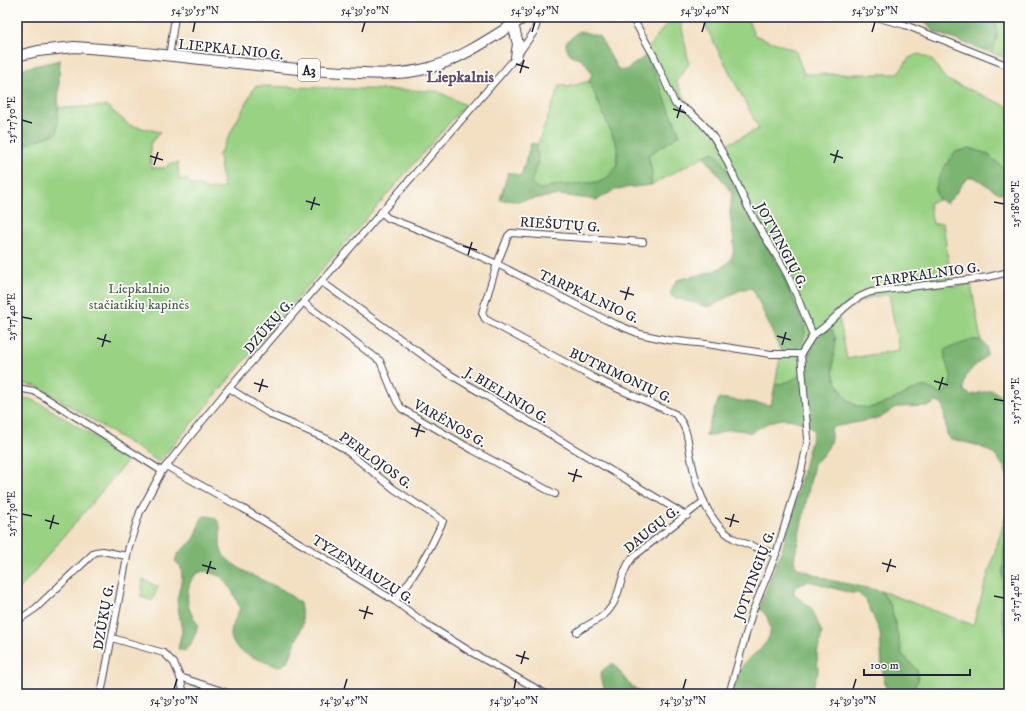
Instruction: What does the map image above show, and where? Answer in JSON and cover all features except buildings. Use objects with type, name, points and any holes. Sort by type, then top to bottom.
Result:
[{"type":"main road","name":"LIEPKALNIO G.","points":[[17,56],[74,47],[296,69],[383,73],[409,72],[438,65],[460,55],[525,17]]},
{"type":"main road","points":[[514,24],[518,44],[516,57]]},
{"type":"street","points":[[169,57],[175,17]]},
{"type":"street","name":"DZŪKŲ G.","points":[[101,694],[126,556],[140,512],[164,468],[229,388],[516,57],[534,32],[539,17]]},
{"type":"street","name":"JOTVINGIŲ G.","points":[[632,17],[654,56],[675,104],[684,108],[703,123],[722,150],[751,212],[787,273],[813,335]]},
{"type":"street","points":[[875,17],[905,25],[1009,66]]},
{"type":"street","name":"TARPKALNIO G.","points":[[381,212],[388,218],[433,235],[497,264],[606,320],[640,334],[668,340],[771,354],[802,354]]},
{"type":"street","name":"RIEŠUTŲ G.","points":[[497,264],[508,236],[514,232],[643,242]]},
{"type":"street","name":"BUTRIMONIŲ G.","points":[[497,264],[482,313],[485,319],[596,379],[675,414],[683,423],[694,474],[704,501],[713,517],[733,538],[776,554]]},
{"type":"street","name":"TARPKALNIO G.","points":[[813,335],[825,328],[850,302],[871,292],[988,277],[1009,272]]},
{"type":"street","name":"J. BIELINIO G.","points":[[322,282],[446,372],[687,516]]},
{"type":"street","name":"VARĖNOS G.","points":[[304,302],[380,361],[397,402],[402,409],[555,494]]},
{"type":"street","points":[[802,354],[813,335]]},
{"type":"street","name":"JOTVINGIŲ G.","points":[[729,694],[752,613],[776,554],[801,472],[808,439],[802,354]]},
{"type":"street","name":"TYZENHAUZŲ G.","points":[[17,388],[34,391],[164,468],[242,508],[395,601],[426,624],[471,652],[546,694]]},
{"type":"street","name":"PERLOJOS G.","points":[[229,388],[271,415],[327,439],[343,448],[394,489],[443,522],[432,547],[413,578],[395,601]]},
{"type":"street","name":"DAUGŲ G.","points":[[577,632],[607,613],[613,606],[627,564],[704,501]]},
{"type":"street","points":[[17,621],[36,608],[95,552],[103,551],[126,556]]},
{"type":"street","points":[[112,638],[164,653],[174,662],[180,676],[184,694]]},
{"type":"street","points":[[180,676],[231,694]]},
{"type":"green space","points":[[673,17],[680,17],[689,64],[676,81],[688,104],[713,128],[725,145],[759,129],[705,25],[717,17],[744,17],[748,20],[754,35],[792,49],[796,52],[804,74],[898,74],[909,58],[918,54],[933,61],[947,80],[1009,107],[1009,172],[987,154],[970,148],[936,187],[936,194],[939,200],[929,203],[933,224],[943,223],[952,287],[971,284],[981,340],[972,340],[945,360],[952,377],[950,385],[944,394],[939,394],[929,388],[922,387],[881,405],[860,407],[851,402],[843,393],[837,382],[832,362],[836,337],[808,362],[806,369],[798,378],[790,382],[775,385],[781,352],[805,333],[788,286],[777,262],[738,195],[710,153],[651,185],[652,172],[648,155],[680,135],[646,53],[656,37]],"holes":[[[889,294],[899,350],[847,359],[839,317],[862,301]]]},
{"type":"green space","points":[[912,17],[995,17],[997,36],[992,53],[934,32],[928,24]]},
{"type":"green space","points":[[995,17],[1009,17],[1009,59],[992,53],[997,36]]},
{"type":"green space","points":[[579,31],[599,36],[618,69],[624,71],[643,58],[646,53],[680,135],[648,155],[652,172],[651,185],[616,189],[597,200],[560,195],[518,201],[500,200],[508,172],[521,176],[531,143],[538,144],[536,149],[538,161],[531,182],[536,188],[543,189],[552,186],[600,182],[609,176],[617,165],[617,146],[589,81],[592,74],[585,63],[572,55],[566,47],[566,42]]},
{"type":"green space","points":[[60,60],[57,133],[17,148],[17,70]]},
{"type":"green space","points":[[589,81],[617,146],[617,165],[609,176],[600,182],[552,186],[543,189],[536,188],[531,182],[538,155],[536,149],[560,84],[568,87]]},
{"type":"green space","name":"Liepkalnio stačiatikių kapinės","points":[[255,86],[437,91],[465,105],[305,289],[159,462],[46,391],[36,386],[17,383],[17,148],[57,133],[58,108],[107,106],[129,125],[160,132],[150,144],[151,168],[165,168],[169,164],[178,163],[179,179],[188,180],[188,184],[198,185],[207,190],[224,188],[219,155]]},
{"type":"green space","points":[[970,148],[987,154],[1009,172],[1009,193],[999,193],[974,177],[970,177],[963,183],[953,197],[945,203],[939,198],[936,192],[936,185],[939,178],[955,152]]},
{"type":"green space","points":[[714,152],[717,154],[735,183],[745,207],[780,270],[804,326],[805,333],[801,345],[797,349],[781,352],[753,289],[736,292],[708,307],[672,297],[671,295],[671,289],[677,280],[715,270],[726,264],[733,254],[734,241],[730,214],[732,193],[704,156]]},
{"type":"green space","points":[[828,330],[833,331],[834,336],[835,344],[833,371],[838,385],[848,400],[856,406],[866,408],[885,403],[922,387],[929,388],[939,394],[944,394],[951,380],[951,374],[945,360],[946,349],[972,340],[981,340],[987,347],[987,355],[967,375],[965,379],[964,391],[971,395],[992,390],[1000,395],[1007,420],[1009,422],[1009,481],[1000,461],[987,450],[970,443],[949,439],[946,431],[942,404],[936,402],[929,406],[897,407],[880,418],[833,427],[831,430],[831,439],[827,449],[814,464],[794,560],[796,567],[829,580],[881,591],[891,606],[902,654],[917,670],[918,680],[911,694],[887,694],[882,667],[880,632],[866,600],[858,593],[851,593],[809,581],[794,588],[794,594],[812,609],[822,633],[817,654],[818,673],[809,694],[732,694],[741,668],[747,660],[762,647],[769,636],[770,630],[766,615],[759,608],[783,547],[814,430],[797,421],[782,419],[767,423],[751,433],[739,430],[727,430],[713,436],[705,436],[719,398],[771,405],[775,385],[789,381],[798,376],[804,370],[813,346]]},
{"type":"green space","points":[[17,396],[32,400],[45,406],[129,459],[17,592]]},
{"type":"green space","points":[[1009,500],[1009,656],[1001,609],[1006,515]]},
{"type":"green space","points":[[1006,515],[1001,609],[1009,656],[1009,694],[911,694],[918,680],[917,670],[902,654],[891,606],[881,591],[973,625]]},
{"type":"green space","points":[[204,516],[213,517],[218,521],[220,526],[220,546],[226,558],[246,572],[283,590],[300,603],[303,623],[289,660],[283,665],[278,667],[249,656],[242,652],[233,642],[231,631],[240,608],[232,591],[223,579],[216,574],[209,572],[197,574],[190,583],[188,590],[188,603],[198,625],[189,646],[184,651],[178,649],[182,631],[177,600],[182,578],[181,567],[175,561],[180,551],[194,539],[200,522]]},
{"type":"green space","points":[[143,579],[158,587],[152,601],[141,597]]},
{"type":"green space","points":[[613,663],[628,683],[643,694],[605,694],[606,691],[600,678],[602,671]]},
{"type":"district","name":"Liepkalnis","points":[[460,76]]}]
